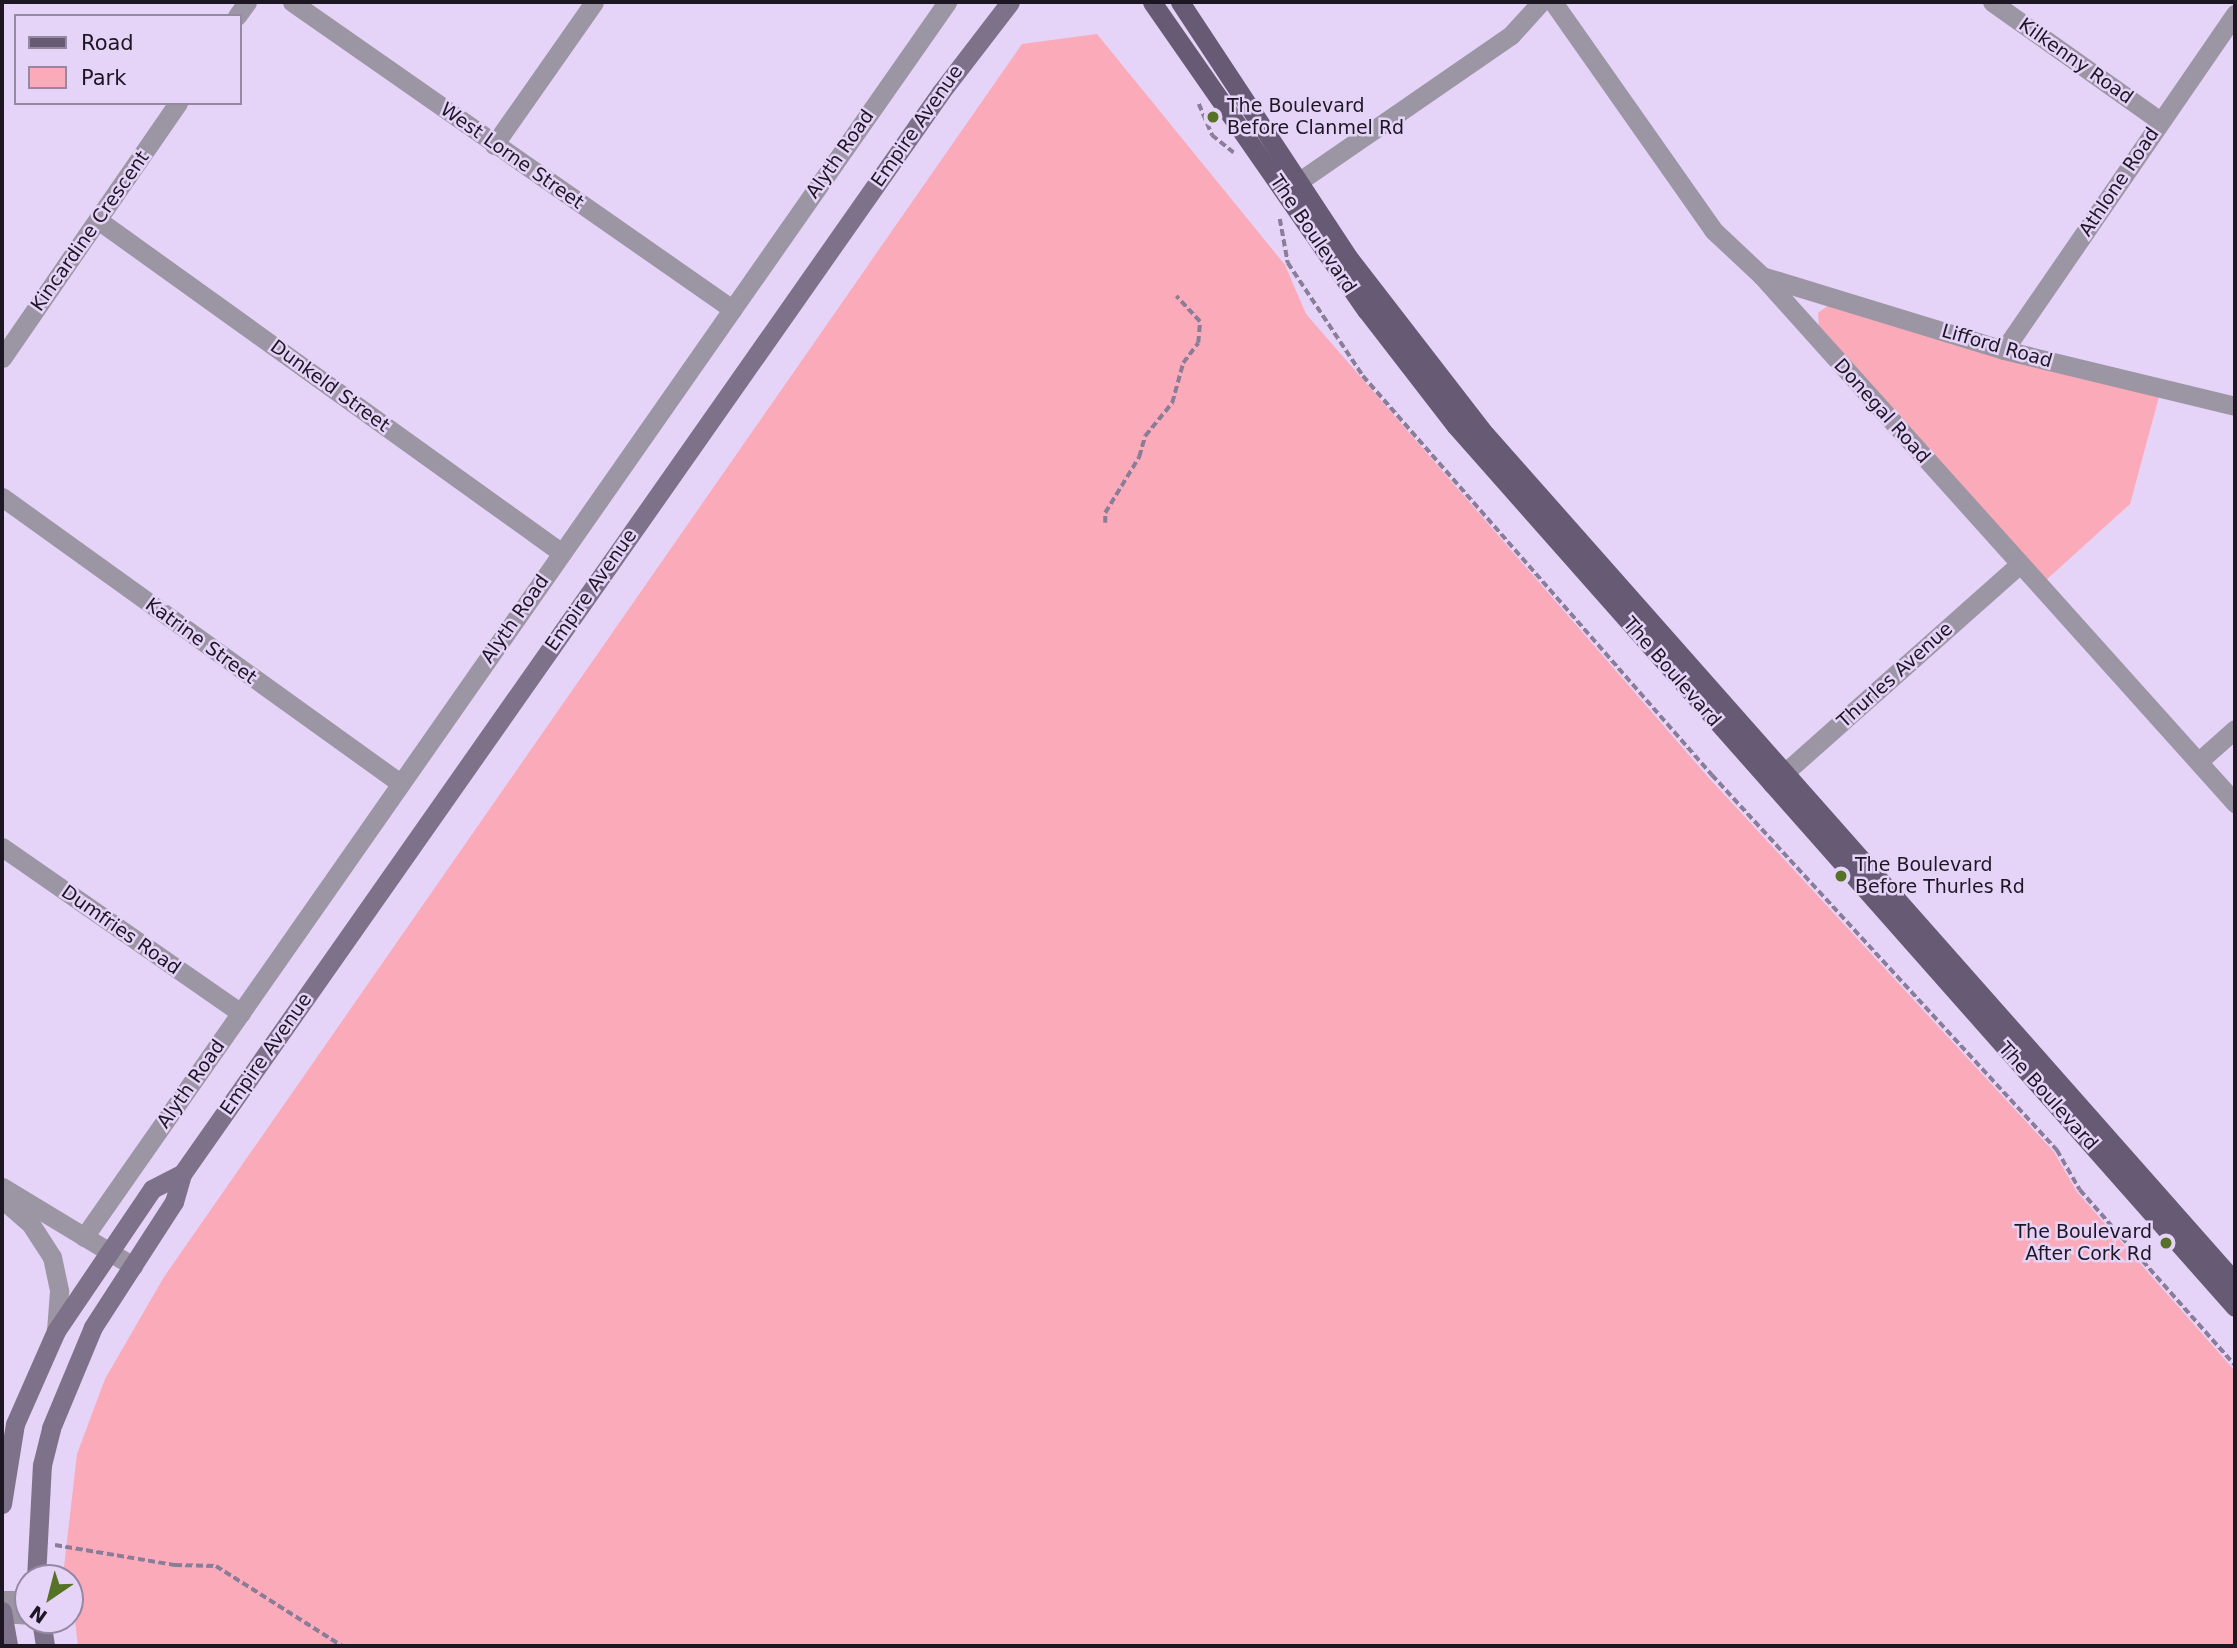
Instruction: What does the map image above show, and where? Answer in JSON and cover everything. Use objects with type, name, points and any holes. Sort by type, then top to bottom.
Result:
[{"type":"main road","name":"The Boulevard","points":[[1152,2],[1285,193],[1476,424],[1778,779],[2235,1307]]},
{"type":"main road","name":"The Boulevard","points":[[1180,2],[1285,193]]},
{"type":"main road","name":"Empire Avenue","points":[[36,1564],[42,1465],[51,1428],[93,1327],[174,1202],[182,1174],[1005,3]]},
{"type":"main road","name":"The Boulevard","points":[[1778,779],[2235,1282]]},
{"type":"main road","name":"Empire Avenue","points":[[2,1504],[15,1424],[56,1331],[152,1189],[182,1174]]},
{"type":"main road","points":[[2,1613],[8,1646]]},
{"type":"street","name":"West Lorne Street","points":[[292,2],[732,309]]},
{"type":"street","points":[[494,145],[594,2]]},
{"type":"street","name":"Alyth Road","points":[[84,1237],[947,2]]},
{"type":"street","points":[[1285,193],[1511,35],[1541,2]]},
{"type":"street","name":"Donegal Road","points":[[1553,2],[1713,230],[1761,275],[2235,803]]},
{"type":"street","name":"Kilkenny Road","points":[[1992,2],[2160,121]]},
{"type":"street","name":"Athlone Road","points":[[2004,350],[2235,14]]},
{"type":"street","name":"Kincardine Crescent","points":[[2,358],[177,105]]},
{"type":"street","name":"Dunkeld Street","points":[[98,220],[562,553]]},
{"type":"street","name":"Lifford Road","points":[[1761,275],[2004,350],[2235,407]]},
{"type":"street","name":"Katrine Street","points":[[2,498],[401,784]]},
{"type":"street","name":"Thurles Avenue","points":[[1778,779],[2019,565]]},
{"type":"street","points":[[2199,761],[2235,729]]},
{"type":"street","name":"Dumfries Road","points":[[2,847],[241,1013]]},
{"type":"street","points":[[2,1187],[133,1266]]},
{"type":"street","points":[[2,1199],[30,1223],[52,1256],[59,1291],[56,1331]]},
{"type":"path","points":[[1197,99],[1212,135],[1238,156]]},
{"type":"path","points":[[1285,193],[1288,263],[1363,376],[1712,775],[2057,1150],[2080,1190],[2235,1365]]},
{"type":"path","points":[[1105,523],[1105,513],[1139,457],[1145,436],[1172,402],[1183,363],[1198,343],[1200,322],[1176,296]]},
{"type":"path","points":[[36,1544],[76,1546],[175,1565],[216,1566],[342,1646]]},
{"type":"green space","points":[[1097,34],[1285,265],[1306,314],[1708,777],[2054,1152],[2077,1192],[2235,1371],[2235,1646],[78,1646],[77,1634],[84,1634],[84,1564],[64,1564],[77,1454],[105,1379],[164,1277],[1022,44]]},
{"type":"green space","points":[[1829,305],[2160,393],[2130,504],[2045,581],[1819,326],[1818,313]]},
{"type":"place","name":"The Boulevard Before Clanmel Rd","points":[[1213,117]]},
{"type":"place","name":"The Boulevard Before Thurles Rd","points":[[1841,876]]},
{"type":"place","name":"The Boulevard After Cork Rd","points":[[2166,1243]]}]
